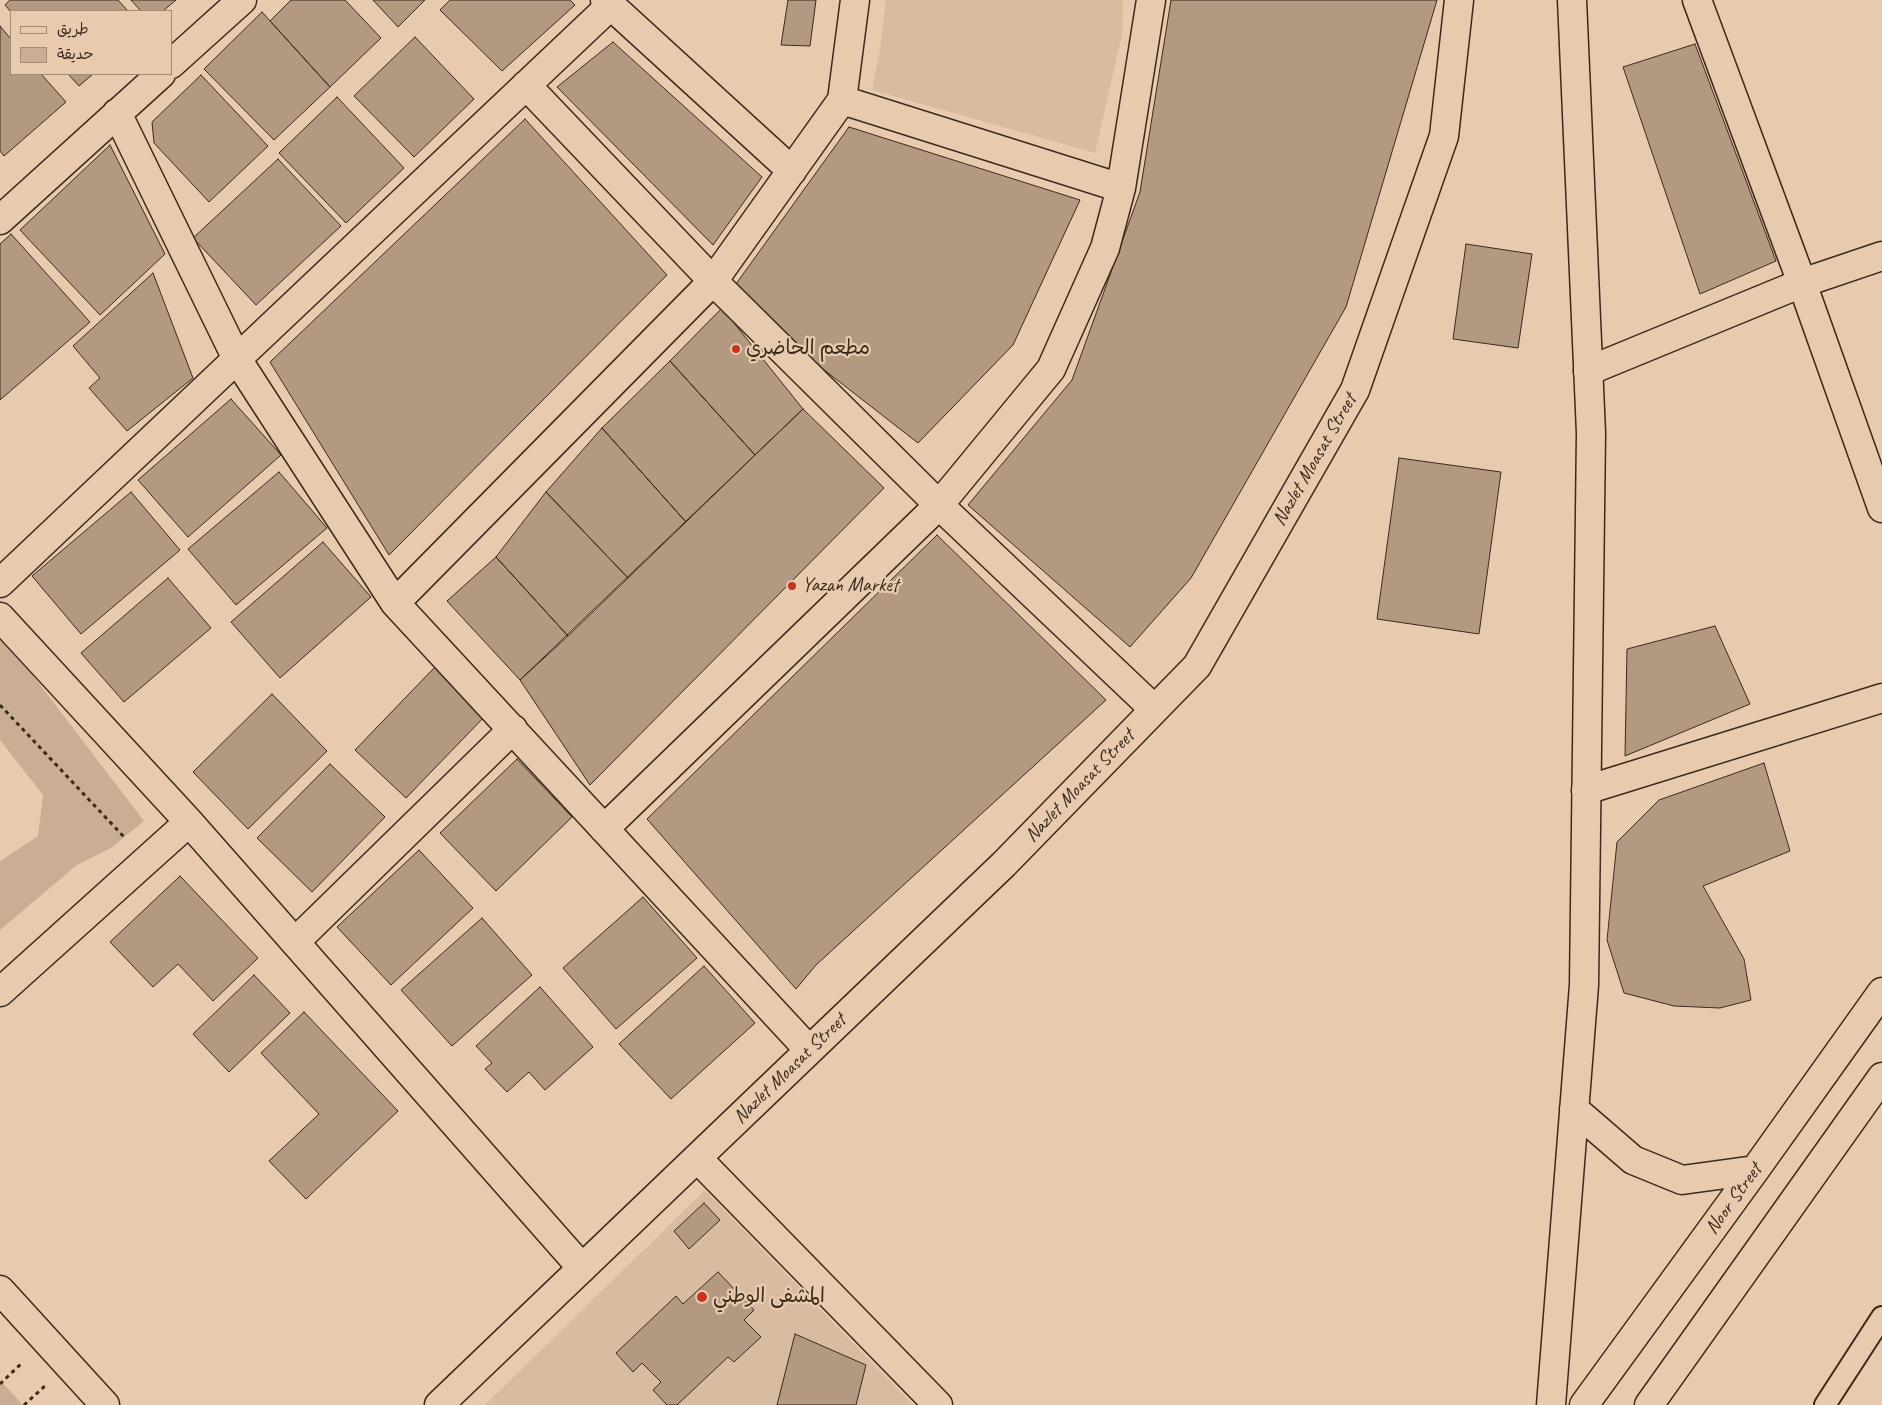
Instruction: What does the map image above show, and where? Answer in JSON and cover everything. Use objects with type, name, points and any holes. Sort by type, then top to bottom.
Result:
[{"type":"street","points":[[172,63],[242,0]]},
{"type":"street","points":[[395,603],[713,281],[842,100],[855,0]]},
{"type":"street","points":[[604,829],[939,505],[1051,369],[1104,248],[1121,188],[1150,0]]},
{"type":"street","name":"Nazlet Moasat Street","points":[[439,1405],[1004,864],[1197,666],[1355,390],[1444,136],[1459,0]]},
{"type":"street","points":[[1551,1405],[1584,985],[1592,433],[1572,0]]},
{"type":"street","points":[[1697,0],[1882,508]]},
{"type":"street","points":[[0,583],[526,85],[607,3],[792,171]]},
{"type":"street","points":[[0,220],[160,75]]},
{"type":"street","points":[[526,85],[713,281],[939,505],[1154,709]]},
{"type":"street","points":[[842,100],[1121,188]]},
{"type":"street","points":[[117,113],[238,359],[395,603],[809,1050]]},
{"type":"street","points":[[1588,371],[1802,284],[1882,256]]},
{"type":"street","points":[[0,617],[189,822],[582,1268]]},
{"type":"street","points":[[1586,790],[1882,698]]},
{"type":"street","points":[[295,942],[513,729]]},
{"type":"street","points":[[0,992],[189,822]]},
{"type":"street","name":"Noor Street","points":[[1584,1405],[1882,992]]},
{"type":"street","points":[[1649,1405],[1882,1077]]},
{"type":"street","points":[[1574,1110],[1633,1160],[1682,1180],[1755,1170]]},
{"type":"street","points":[[697,1158],[938,1405]]},
{"type":"street","points":[[0,1290],[105,1405]]},
{"type":"lane","points":[[1825,1405],[1882,1317]]},
{"type":"path","points":[[0,706],[146,861]]},
{"type":"shaded area","points":[[886,0],[1123,0],[1122,34],[1095,153],[872,90],[880,50]]},
{"type":"shaded area","name":"المشفى الوطني","points":[[705,1190],[913,1405],[485,1405]]},
{"type":"green space","points":[[0,636],[18,656],[144,821],[111,848],[77,865],[0,930],[0,861],[38,836],[43,795],[0,740]]},
{"type":"green space","points":[[0,1380],[23,1405],[0,1405]]},
{"type":"building","points":[[10,0],[118,0],[127,10],[10,11],[5,5]]},
{"type":"building","points":[[131,0],[176,0],[164,10],[140,10]]},
{"type":"building","points":[[291,0],[345,0],[381,38],[330,87],[270,21]]},
{"type":"building","points":[[373,0],[425,0],[398,27]]},
{"type":"building","points":[[450,0],[570,0],[575,5],[502,71],[440,10]]},
{"type":"building","points":[[788,0],[816,0],[810,46],[781,45]]},
{"type":"building","points":[[1171,0],[1437,0],[1346,307],[1191,578],[1130,647],[968,505],[1072,380],[1140,192]]},
{"type":"building","points":[[262,12],[330,87],[274,140],[204,69]]},
{"type":"building","points":[[0,26],[10,38],[10,75],[42,75],[66,102],[4,156],[0,151]]},
{"type":"building","points":[[415,37],[474,99],[414,157],[354,96]]},
{"type":"building","points":[[613,42],[762,177],[713,245],[557,87]]},
{"type":"building","points":[[1695,44],[1776,261],[1700,294],[1623,67]]},
{"type":"building","points":[[69,75],[92,75],[79,86]]},
{"type":"building","points":[[201,75],[268,146],[209,202],[154,143],[152,122]]},
{"type":"building","points":[[337,97],[404,168],[346,223],[279,153]]},
{"type":"building","points":[[525,119],[667,275],[389,555],[270,362]]},
{"type":"building","points":[[849,127],[1080,200],[1013,345],[918,443],[728,295]]},
{"type":"building","points":[[110,145],[165,254],[100,315],[20,230]]},
{"type":"building","points":[[278,159],[341,226],[256,305],[193,238]]},
{"type":"building","points":[[11,234],[90,322],[0,400],[0,244]]},
{"type":"building","points":[[1466,244],[1532,254],[1518,348],[1453,339]]},
{"type":"building","points":[[153,273],[193,378],[127,431],[89,388],[100,378],[73,346]]},
{"type":"building","points":[[722,308],[803,409],[755,455],[670,361]]},
{"type":"building","points":[[670,361],[755,455],[686,522],[602,428]]},
{"type":"building","points":[[231,399],[281,455],[188,537],[138,480]]},
{"type":"building","points":[[803,409],[884,488],[590,785],[520,680]]},
{"type":"building","points":[[602,428],[686,522],[628,578],[546,492]]},
{"type":"building","points":[[1399,458],[1501,472],[1479,634],[1377,619]]},
{"type":"building","points":[[279,472],[327,528],[236,605],[188,549]]},
{"type":"building","points":[[131,492],[180,550],[81,634],[32,576]]},
{"type":"building","points":[[546,492],[628,578],[568,636],[496,557]]},
{"type":"building","points":[[937,535],[1106,700],[816,965],[796,989],[647,819]]},
{"type":"building","points":[[323,542],[371,597],[280,678],[231,622]]},
{"type":"building","points":[[496,557],[568,636],[520,680],[447,601]]},
{"type":"building","points":[[168,578],[211,628],[124,702],[81,653]]},
{"type":"building","points":[[1715,626],[1750,704],[1625,756],[1627,649]]},
{"type":"building","points":[[435,667],[486,715],[406,798],[355,750]]},
{"type":"building","points":[[272,694],[327,751],[248,829],[193,772]]},
{"type":"building","points":[[517,759],[572,817],[496,891],[440,833]]},
{"type":"building","points":[[1764,763],[1790,851],[1703,886],[1744,959],[1751,1000],[1720,1008],[1674,1006],[1624,993],[1607,940],[1617,842],[1659,800]]},
{"type":"building","points":[[330,764],[385,817],[312,892],[257,838]]},
{"type":"building","points":[[419,850],[473,908],[391,985],[337,927]]},
{"type":"building","points":[[180,876],[258,958],[213,1001],[178,964],[153,987],[110,942]]},
{"type":"building","points":[[643,897],[697,958],[616,1029],[563,968]]},
{"type":"building","points":[[482,918],[532,975],[452,1046],[401,990]]},
{"type":"building","points":[[704,966],[755,1023],[671,1099],[619,1044]]},
{"type":"building","points":[[254,975],[290,1013],[229,1072],[193,1034]]},
{"type":"building","points":[[540,987],[593,1047],[545,1090],[529,1072],[507,1092],[485,1069],[492,1063],[476,1046]]},
{"type":"building","points":[[304,1012],[398,1111],[306,1199],[269,1161],[319,1114],[261,1053]]},
{"type":"building","points":[[704,1203],[720,1220],[689,1249],[674,1231]]},
{"type":"building","points":[[718,1272],[754,1310],[744,1320],[761,1337],[734,1362],[728,1357],[677,1405],[667,1405],[653,1390],[661,1382],[642,1363],[633,1372],[616,1353],[676,1296],[683,1304]]},
{"type":"building","points":[[795,1334],[866,1365],[856,1405],[777,1405]]},
{"type":"place","name":"مطعم الحاضري","points":[[736,349]]},
{"type":"place","name":"Yazan Market","points":[[792,586]]},
{"type":"place","name":"المشفى الوطني","points":[[702,1297]]}]
